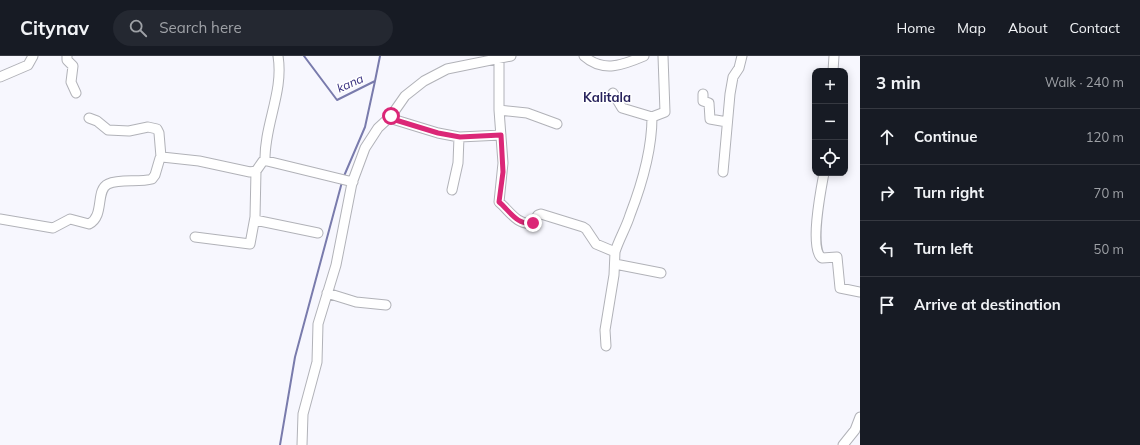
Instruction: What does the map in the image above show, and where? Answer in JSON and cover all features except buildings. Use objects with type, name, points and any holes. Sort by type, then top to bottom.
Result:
[{"type":"street","points":[[0,77],[28,65],[34,56]]},
{"type":"street","points":[[67,56],[67,60],[73,66],[71,82],[76,93]]},
{"type":"street","points":[[195,237],[250,244],[254,220],[256,171],[265,161],[265,142],[279,79],[278,56]]},
{"type":"street","points":[[302,445],[304,414],[317,362],[317,330],[336,264],[353,182],[365,148],[378,128],[389,118],[405,96],[424,80],[447,69],[511,56]]},
{"type":"street","points":[[584,56],[594,64],[605,67],[644,56]]},
{"type":"street","points":[[613,93],[622,108],[652,117],[666,111],[663,56]]},
{"type":"street","points":[[723,172],[726,122],[733,77],[739,68],[742,56]]},
{"type":"street","points":[[833,68],[834,56]]},
{"type":"street","points":[[499,58],[499,110],[503,167],[499,202],[505,206],[512,216],[531,224],[541,214],[577,224],[586,229],[596,244],[614,252]]},
{"type":"street","points":[[703,94],[703,101],[709,103],[710,119],[726,122]]},
{"type":"street","points":[[499,110],[527,113],[557,124]]},
{"type":"street","points":[[606,346],[605,330],[614,264],[614,252],[631,214],[645,169],[651,139],[652,117]]},
{"type":"street","points":[[0,219],[53,228],[70,219],[89,224],[98,213],[103,190],[106,185],[115,182],[152,179],[155,176],[161,157],[159,132],[157,129],[148,127],[129,131],[108,130],[97,120],[88,118]]},
{"type":"street","points":[[389,118],[438,133],[460,137],[501,135]]},
{"type":"street","points":[[452,190],[458,163],[460,137]]},
{"type":"street","points":[[161,157],[199,161],[234,169],[256,171]]},
{"type":"street","points":[[265,161],[353,182]]},
{"type":"street","points":[[824,176],[819,207],[816,246],[817,253],[822,258],[837,257],[840,288],[860,292]]},
{"type":"street","points":[[254,220],[318,233]]},
{"type":"street","points":[[614,264],[661,273]]},
{"type":"street","points":[[327,293],[356,302],[386,305]]},
{"type":"street","points":[[843,445],[855,430],[860,417]]},
{"type":"waterway","name":"kana","points":[[304,56],[337,100],[375,81],[380,56]]},
{"type":"waterway","points":[[344,176],[365,127],[375,81]]},
{"type":"waterway","points":[[280,445],[295,357],[342,182]]},
{"type":"district","name":"Kalitala","points":[[607,97]]},
{"type":"route","points":[[391,116],[389,118],[438,133],[459,137],[501,135],[503,172],[499,202],[505,206],[513,218],[526,223],[533,223]]}]
